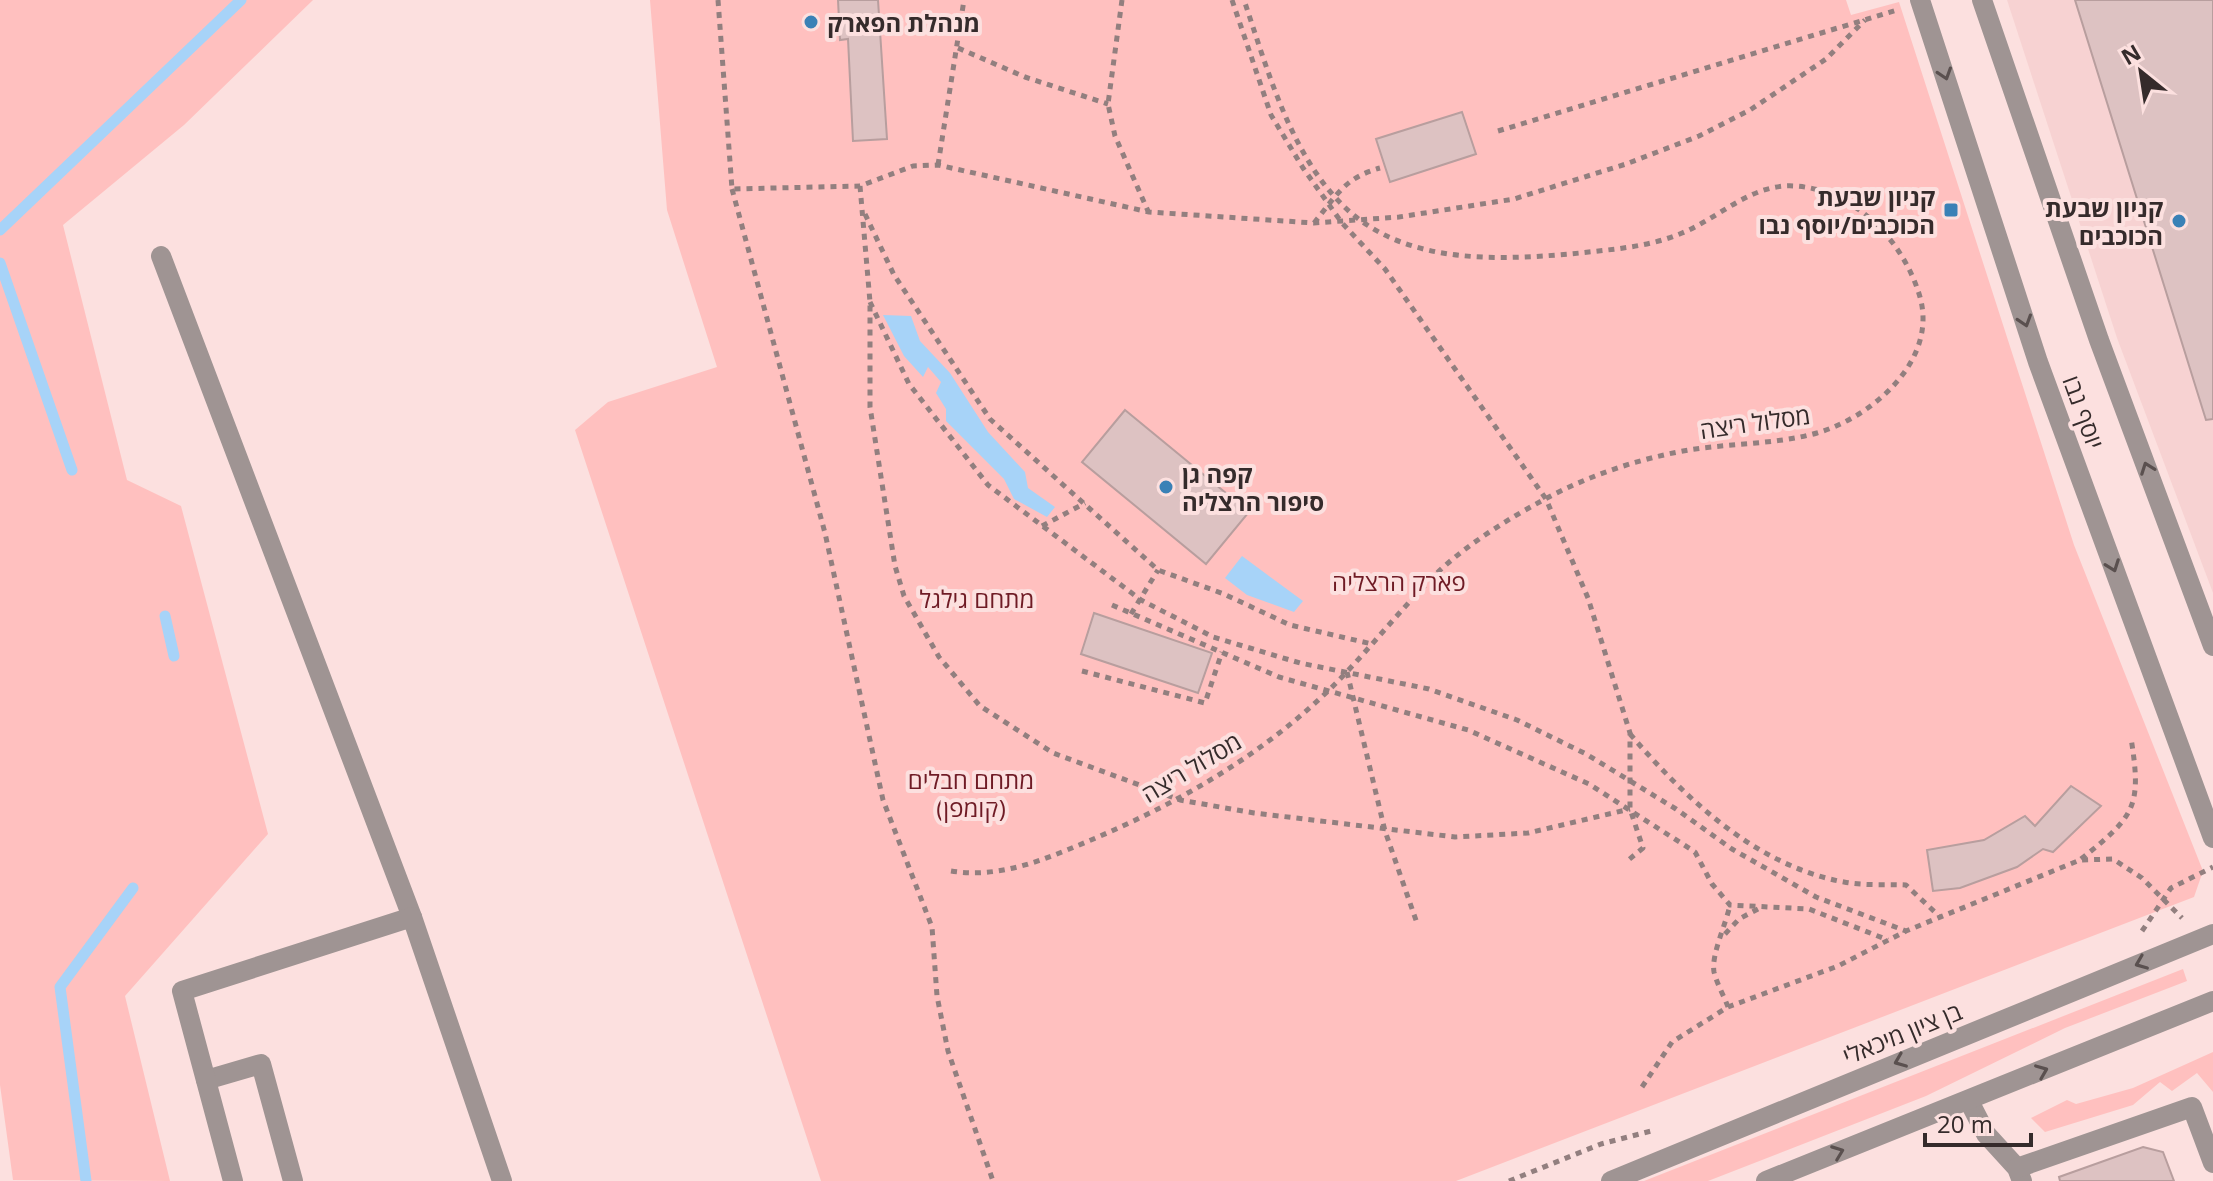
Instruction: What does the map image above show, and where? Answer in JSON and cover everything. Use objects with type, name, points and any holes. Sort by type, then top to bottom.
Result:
[{"type":"street","name":"יוסף נבו","points":[[1982,0],[2099,340],[2213,646]]},
{"type":"street","name":"יוסף נבו","points":[[1921,1],[2038,362],[2213,838]]},
{"type":"street","points":[[161,256],[412,917],[502,1181]]},
{"type":"street","points":[[233,1181],[182,991],[412,917]]},
{"type":"street","name":"בן ציון מיכאלי","points":[[1615,1180],[2213,934]]},
{"type":"street","points":[[1766,1181],[2213,1001]]},
{"type":"street","points":[[206,1080],[261,1064],[293,1181]]},
{"type":"street","points":[[1969,1101],[1986,1134],[2019,1174],[2192,1107],[2213,1163]]},
{"type":"path","points":[[718,0],[732,189],[825,533],[883,800],[932,927],[937,996],[948,1051],[993,1181]]},
{"type":"path","points":[[938,165],[964,0]]},
{"type":"path","points":[[1122,0],[1108,104],[1115,136],[1149,212]]},
{"type":"path","points":[[1232,0],[1271,115],[1329,206],[1385,269],[1546,499],[1588,598],[1630,733],[1630,809],[1643,848],[1626,862]]},
{"type":"path","name":"מסלול ריצה","points":[[951,871],[974,875],[1039,862],[1180,800],[1253,753],[1327,692],[1438,572],[1546,499],[1621,466],[1650,458],[1821,432],[1855,414],[1886,392],[1912,366],[1920,339],[1922,303],[1909,267],[1892,239],[1870,217],[1833,196],[1795,186],[1762,190],[1678,235],[1632,248],[1526,258],[1460,256],[1402,242],[1349,211],[1305,156],[1282,110],[1244,0]]},
{"type":"path","points":[[1498,131],[1921,1]]},
{"type":"path","points":[[732,189],[860,186],[913,166],[938,165],[1149,212],[1314,223],[1364,221],[1514,199],[1626,164],[1699,136],[1750,110],[1826,59],[1865,20]]},
{"type":"path","points":[[958,48],[1025,77],[1108,104]]},
{"type":"path","points":[[1314,223],[1357,174],[1380,168]]},
{"type":"path","points":[[860,186],[870,302],[870,407],[885,520],[904,596],[939,657],[980,706],[1053,753],[1180,800],[1385,831],[1455,837],[1528,833],[1630,809]]},
{"type":"path","points":[[863,209],[894,275],[990,419],[1158,570],[1224,594],[1290,625],[1372,644]]},
{"type":"path","points":[[870,302],[909,384],[988,485],[1141,600],[1213,637],[1300,663],[1429,689],[1517,720],[1586,754],[1732,849],[1816,897],[1906,931]]},
{"type":"path","points":[[1042,526],[1085,503]]},
{"type":"path","points":[[1131,614],[1158,570]]},
{"type":"path","points":[[1112,605],[1279,677],[1468,730],[1589,784],[1695,852],[1712,884],[1730,905],[1809,909],[1888,940]]},
{"type":"path","points":[[1082,671],[1205,703],[1222,652]]},
{"type":"path","points":[[1346,671],[1385,831],[1418,926]]},
{"type":"path","points":[[1630,733],[1664,773],[1711,816],[1755,847],[1844,883],[1906,885],[1939,916]]},
{"type":"path","points":[[1642,1087],[1672,1042],[1728,1007],[1838,966],[1939,916],[2080,860],[2116,832],[2132,807],[2139,784],[2131,738]]},
{"type":"path","points":[[2080,860],[2113,859],[2142,878],[2182,918]]},
{"type":"path","points":[[2171,888],[2213,867]]},
{"type":"path","points":[[1728,1007],[1714,972],[1714,953],[1724,934],[1730,905]]},
{"type":"path","points":[[1724,934],[1739,919],[1759,908]]},
{"type":"shaded area","points":[[2007,0],[2213,0],[2213,593],[2117,338]]},
{"type":"green space","points":[[0,0],[313,0],[184,125],[63,225],[127,480],[181,506],[268,834],[125,996],[170,1181],[13,1180],[0,1085]]},
{"type":"green space","name":"פארק הרצליה","points":[[650,0],[1846,0],[1851,15],[1899,2],[2074,545],[2203,871],[2194,897],[1456,1181],[821,1181],[575,430],[608,402],[717,367],[667,210]]},
{"type":"green space","points":[[2183,969],[2187,981],[2065,1028],[1926,1096],[1708,1181],[1644,1181]]},
{"type":"green space","points":[[2213,1052],[2213,1092],[2197,1073],[2172,1091],[2160,1082],[2133,1105],[2045,1132],[2031,1118],[2067,1100],[2076,1104],[2133,1088]]},
{"type":"water","points":[[883,315],[911,316],[920,341],[950,373],[988,432],[1025,472],[1028,488],[1055,507],[1047,517],[1014,499],[1004,479],[946,421],[946,409],[936,393],[941,382],[928,367],[923,377],[904,356]]},
{"type":"water","points":[[1242,556],[1303,601],[1294,612],[1247,595],[1225,578]]},
{"type":"building","points":[[838,0],[878,0],[887,139],[853,141],[848,39],[840,40]]},
{"type":"building","name":"קניון שבעת הכוכבים","points":[[2075,0],[2213,0],[2213,419],[2206,420]]},
{"type":"building","points":[[1462,112],[1476,154],[1390,182],[1376,139]]},
{"type":"building","name":"קפה גן סיפור הרצליה","points":[[1125,410],[1249,512],[1206,564],[1082,462]]},
{"type":"building","points":[[1094,613],[1212,653],[1198,693],[1081,654]]},
{"type":"building","points":[[2071,786],[2101,806],[2053,852],[2043,849],[2017,867],[1960,888],[1933,891],[1927,850],[1984,840],[2025,816],[2035,826]]},
{"type":"building","points":[[2143,1147],[2163,1152],[2174,1181],[2060,1181],[2059,1177]]},
{"type":"waterway","points":[[0,230],[241,0]]},
{"type":"waterway","points":[[0,263],[72,470]]},
{"type":"waterway","points":[[165,616],[174,656]]},
{"type":"waterway","points":[[86,1181],[60,987],[133,888]]},
{"type":"place","name":"מנהלת הפארק","points":[[811,22]]},
{"type":"place","name":"קניון שבעת הכוכבים/יוסף נבו","points":[[1951,210]]},
{"type":"place","name":"קניון שבעת הכוכבים","points":[[2179,221]]},
{"type":"place","name":"קפה גן סיפור הרצליה","points":[[1166,487]]},
{"type":"park label","name":"מתחם גילגל","points":[[977,598]]},
{"type":"park label","name":"מתחם חבלים (קומפן)","points":[[971,793]]}]
